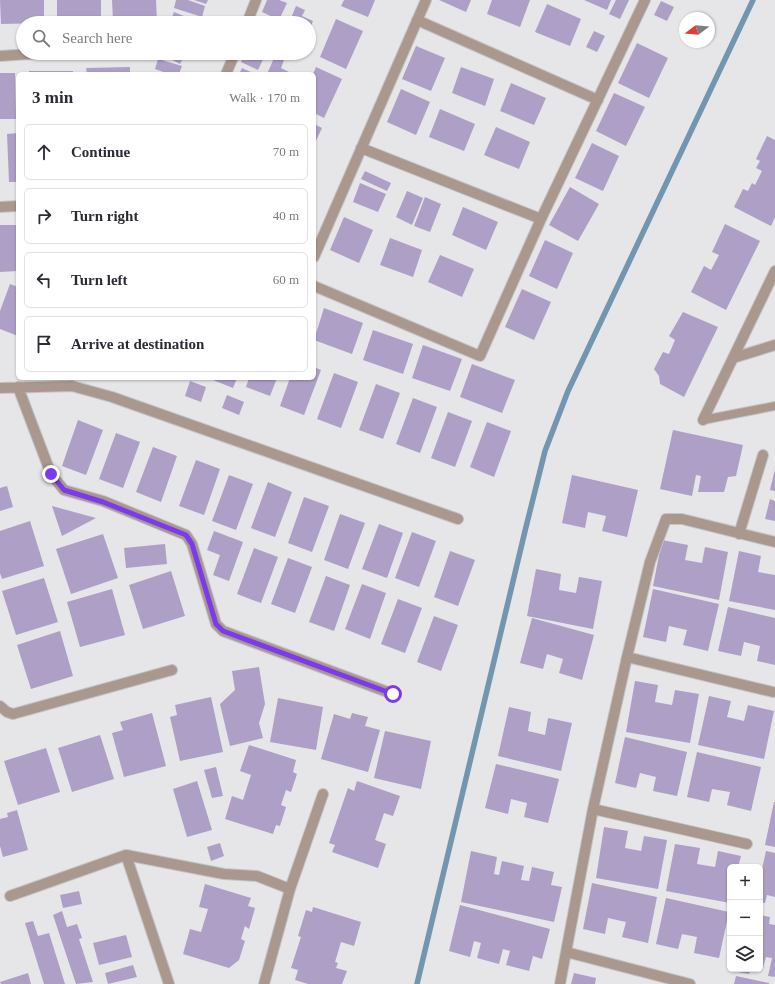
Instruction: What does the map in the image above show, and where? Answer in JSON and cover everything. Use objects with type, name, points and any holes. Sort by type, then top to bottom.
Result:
[{"type":"street","points":[[250,16],[256,0]]},
{"type":"street","points":[[316,251],[426,0]]},
{"type":"street","points":[[316,287],[480,356],[541,219],[645,0]]},
{"type":"street","points":[[417,20],[598,100]]},
{"type":"street","points":[[0,56],[16,55]]},
{"type":"street","points":[[227,72],[231,60]]},
{"type":"street","points":[[361,148],[541,219]]},
{"type":"street","points":[[0,207],[16,206]]},
{"type":"street","points":[[703,420],[775,271]]},
{"type":"street","points":[[733,358],[775,345]]},
{"type":"street","points":[[0,388],[72,386],[112,397],[458,519]]},
{"type":"street","points":[[18,387],[51,474],[64,490],[103,502],[186,535],[192,544],[216,624],[223,631],[393,694]]},
{"type":"street","points":[[739,534],[763,455]]},
{"type":"street","points":[[560,984],[593,809],[627,657],[650,562],[666,519],[682,519],[775,542]]},
{"type":"street","points":[[627,657],[773,692]]},
{"type":"street","points":[[0,706],[7,712],[13,714],[172,670]]},
{"type":"street","points":[[264,984],[290,889],[323,794]]},
{"type":"street","points":[[593,809],[747,844]]},
{"type":"street","points":[[10,896],[126,855],[224,874],[258,876],[290,889]]},
{"type":"street","points":[[126,855],[169,984]]},
{"type":"street","points":[[566,952],[690,984]]},
{"type":"lane","points":[[703,420],[775,406]]},
{"type":"building","points":[[0,0],[44,0],[44,16],[16,16],[16,24],[1,24]]},
{"type":"building","points":[[57,0],[101,0],[101,16],[57,16]]},
{"type":"building","points":[[112,0],[156,0],[157,16],[113,16]]},
{"type":"building","points":[[176,0],[188,0],[205,6],[202,16],[174,8]]},
{"type":"building","points":[[194,0],[208,0],[206,4]]},
{"type":"building","points":[[267,0],[279,0],[287,3],[281,16],[270,16],[262,12]]},
{"type":"building","points":[[344,0],[375,0],[368,17],[341,6]]},
{"type":"building","points":[[439,0],[471,0],[466,12]]},
{"type":"building","points":[[492,0],[530,0],[520,27],[487,14]]},
{"type":"building","points":[[584,0],[611,0],[607,10]]},
{"type":"building","points":[[616,0],[629,0],[620,19],[609,14]]},
{"type":"building","points":[[661,1],[674,7],[667,21],[654,15]]},
{"type":"building","points":[[547,4],[581,19],[570,46],[535,32]]},
{"type":"building","points":[[296,6],[305,10],[302,16],[292,16]]},
{"type":"building","points":[[174,12],[184,16],[172,16]]},
{"type":"building","points":[[336,19],[363,31],[346,69],[320,57]]},
{"type":"building","points":[[594,31],[605,36],[597,52],[586,47]]},
{"type":"building","points":[[637,43],[668,58],[649,98],[618,83]]},
{"type":"building","points":[[416,46],[445,58],[431,91],[402,79]]},
{"type":"building","points":[[158,60],[182,66],[180,72],[163,72],[155,69]]},
{"type":"building","points":[[172,60],[182,60],[180,64]]},
{"type":"building","points":[[242,60],[263,60],[258,70],[241,62]]},
{"type":"building","points":[[273,60],[284,60],[281,68],[289,72],[268,72]]},
{"type":"building","points":[[130,67],[130,72],[87,72],[86,68]]},
{"type":"building","points":[[316,67],[342,79],[324,118],[316,114],[316,72],[314,72]]},
{"type":"building","points":[[461,67],[494,79],[485,106],[452,93]]},
{"type":"building","points":[[242,68],[251,72],[240,72]]},
{"type":"building","points":[[29,71],[73,71],[73,72]]},
{"type":"building","points":[[0,73],[15,73],[16,119],[0,119]]},
{"type":"building","points":[[511,83],[546,98],[534,125],[500,111]]},
{"type":"building","points":[[401,89],[430,102],[416,135],[387,122]]},
{"type":"building","points":[[614,93],[645,107],[626,146],[596,131]]},
{"type":"building","points":[[440,109],[475,124],[464,151],[429,137]]},
{"type":"building","points":[[316,125],[322,128],[316,141]]},
{"type":"building","points":[[496,127],[530,142],[519,169],[484,155]]},
{"type":"building","points":[[16,133],[16,182],[9,182],[7,134]]},
{"type":"building","points":[[767,136],[775,140],[775,217],[771,226],[734,207],[743,189],[748,191],[752,183],[755,185],[762,171],[756,168],[760,161],[756,159]]},
{"type":"building","points":[[592,143],[619,156],[603,191],[575,178]]},
{"type":"building","points":[[365,171],[391,183],[387,191],[361,179]]},
{"type":"building","points":[[360,183],[386,194],[378,212],[353,202]]},
{"type":"building","points":[[570,187],[599,204],[578,241],[549,225]]},
{"type":"building","points":[[407,191],[423,198],[412,225],[396,217]]},
{"type":"building","points":[[425,197],[441,204],[430,232],[414,226]]},
{"type":"building","points":[[463,207],[498,222],[486,250],[452,235]]},
{"type":"building","points":[[344,217],[373,230],[359,263],[330,250]]},
{"type":"building","points":[[725,224],[760,241],[726,310],[691,292],[704,266],[711,270],[719,255],[712,252]]},
{"type":"building","points":[[0,225],[16,225],[16,271],[0,272]]},
{"type":"building","points":[[390,238],[422,250],[413,277],[380,265]]},
{"type":"building","points":[[545,240],[573,253],[557,289],[529,276]]},
{"type":"building","points":[[440,255],[474,269],[462,297],[428,282]]},
{"type":"building","points":[[10,284],[16,286],[16,335],[0,329],[0,311]]},
{"type":"building","points":[[522,289],[551,302],[534,340],[505,327]]},
{"type":"building","points":[[324,308],[363,323],[352,354],[316,341],[316,334]]},
{"type":"building","points":[[683,312],[718,327],[684,397],[660,384],[659,376],[654,369],[663,352],[669,354],[675,340],[669,336]]},
{"type":"building","points":[[373,330],[413,344],[403,374],[363,360]]},
{"type":"building","points":[[423,345],[462,359],[450,391],[412,378]]},
{"type":"building","points":[[472,364],[515,380],[502,413],[460,397]]},
{"type":"building","points":[[316,368],[321,370],[304,415],[280,406],[289,380],[316,380]]},
{"type":"building","points":[[334,373],[358,382],[341,428],[317,419]]},
{"type":"building","points":[[213,380],[236,380],[233,388]]},
{"type":"building","points":[[248,380],[276,380],[270,396],[246,387]]},
{"type":"building","points":[[190,381],[206,387],[201,402],[185,396]]},
{"type":"building","points":[[376,384],[400,393],[383,439],[359,430]]},
{"type":"building","points":[[227,395],[244,402],[239,415],[222,408]]},
{"type":"building","points":[[413,398],[437,407],[420,453],[396,444]]},
{"type":"building","points":[[448,412],[472,421],[455,467],[431,458]]},
{"type":"building","points":[[78,420],[103,430],[86,475],[62,466]]},
{"type":"building","points":[[487,422],[511,431],[494,477],[470,467]]},
{"type":"building","points":[[673,430],[743,445],[736,476],[728,477],[724,492],[698,492],[701,476],[696,475],[692,496],[660,489]]},
{"type":"building","points":[[116,433],[140,442],[123,488],[99,479]]},
{"type":"building","points":[[153,447],[177,456],[161,502],[136,492]]},
{"type":"building","points":[[196,460],[220,469],[204,515],[179,506]]},
{"type":"building","points":[[775,469],[775,491],[770,490]]},
{"type":"building","points":[[229,475],[253,484],[236,530],[212,521]]},
{"type":"building","points":[[572,475],[638,490],[627,537],[602,531],[606,516],[588,512],[585,528],[562,523]]},
{"type":"building","points":[[268,482],[292,492],[275,537],[251,528]]},
{"type":"building","points":[[7,486],[13,507],[0,511],[0,488]]},
{"type":"building","points":[[304,497],[329,506],[312,552],[288,543]]},
{"type":"building","points":[[770,499],[775,501],[775,521],[765,519]]},
{"type":"building","points":[[52,506],[96,518],[62,536]]},
{"type":"building","points":[[340,514],[365,523],[348,569],[324,560]]},
{"type":"building","points":[[30,521],[44,566],[2,579],[0,573],[0,531]]},
{"type":"building","points":[[379,524],[403,533],[387,578],[362,569]]},
{"type":"building","points":[[214,531],[243,542],[229,581],[213,575],[220,555],[207,550]]},
{"type":"building","points":[[412,532],[436,541],[419,587],[395,578]]},
{"type":"building","points":[[103,534],[118,578],[71,594],[56,549]]},
{"type":"building","points":[[662,540],[688,545],[685,560],[702,563],[705,547],[728,552],[719,600],[653,586]]},
{"type":"building","points":[[165,544],[167,564],[126,568],[124,548]]},
{"type":"building","points":[[254,548],[278,557],[261,603],[237,594]]},
{"type":"building","points":[[450,551],[475,560],[458,606],[434,597]]},
{"type":"building","points":[[739,551],[761,556],[758,572],[775,575],[775,610],[729,601]]},
{"type":"building","points":[[288,558],[312,567],[295,613],[271,604]]},
{"type":"building","points":[[536,569],[561,574],[559,590],[576,593],[579,577],[602,581],[593,629],[527,616]]},
{"type":"building","points":[[171,571],[185,616],[143,629],[129,585]]},
{"type":"building","points":[[326,576],[350,585],[334,631],[309,622]]},
{"type":"building","points":[[44,578],[58,622],[16,635],[2,591]]},
{"type":"building","points":[[362,584],[386,593],[370,639],[345,629]]},
{"type":"building","points":[[112,589],[125,635],[80,647],[67,602]]},
{"type":"building","points":[[653,589],[719,604],[708,651],[683,645],[687,630],[669,626],[666,642],[643,637]]},
{"type":"building","points":[[398,599],[422,608],[405,653],[381,644]]},
{"type":"building","points":[[728,607],[775,618],[775,665],[757,661],[760,646],[744,642],[741,656],[718,651]]},
{"type":"building","points":[[434,616],[458,625],[441,671],[417,662]]},
{"type":"building","points":[[532,618],[594,635],[582,680],[559,673],[563,659],[547,654],[543,669],[520,663]]},
{"type":"building","points":[[60,631],[73,676],[31,689],[17,645]]},
{"type":"building","points":[[259,667],[265,704],[259,723],[263,738],[230,746],[220,704],[235,690],[232,671]]},
{"type":"building","points":[[635,681],[658,685],[655,702],[672,705],[675,690],[699,694],[690,743],[626,732]]},
{"type":"building","points":[[709,696],[731,701],[727,717],[744,721],[748,705],[774,711],[764,759],[698,745]]},
{"type":"building","points":[[211,697],[223,752],[180,761],[170,717],[177,715],[175,705]]},
{"type":"building","points":[[278,698],[323,707],[316,750],[270,742]]},
{"type":"building","points":[[509,707],[531,712],[528,731],[545,735],[548,718],[572,723],[561,771],[498,756]]},
{"type":"building","points":[[152,713],[166,766],[124,777],[112,733],[123,730],[120,722]]},
{"type":"building","points":[[352,713],[368,717],[365,726],[380,730],[368,772],[321,759],[334,714],[350,719]]},
{"type":"building","points":[[385,731],[431,741],[421,789],[374,778]]},
{"type":"building","points":[[100,735],[114,779],[72,792],[58,748]]},
{"type":"building","points":[[625,737],[687,752],[677,796],[653,791],[656,777],[640,773],[636,788],[615,783]]},
{"type":"building","points":[[249,745],[296,760],[293,772],[297,774],[291,792],[286,790],[281,805],[286,807],[280,826],[276,825],[273,834],[225,819],[232,796],[243,800],[251,775],[240,771]]},
{"type":"building","points":[[46,748],[60,792],[18,805],[4,761]]},
{"type":"building","points":[[697,752],[761,767],[751,811],[727,805],[730,792],[712,789],[709,802],[687,797]]},
{"type":"building","points":[[496,764],[559,779],[548,823],[524,817],[527,803],[511,799],[508,814],[485,808]]},
{"type":"building","points":[[216,767],[223,796],[212,798],[204,770]]},
{"type":"building","points":[[197,781],[212,830],[187,837],[173,789]]},
{"type":"building","points":[[357,781],[400,796],[393,816],[384,813],[375,840],[386,844],[378,868],[332,852],[335,845],[329,843],[348,788],[354,791]]},
{"type":"building","points":[[775,802],[775,847],[765,845]]},
{"type":"building","points":[[17,810],[28,850],[3,857],[0,846],[0,819],[8,817],[7,813]]},
{"type":"building","points":[[604,827],[628,831],[625,848],[641,851],[644,836],[667,840],[658,889],[596,878]]},
{"type":"building","points":[[220,843],[224,856],[211,861],[207,847]]},
{"type":"building","points":[[675,844],[700,848],[697,864],[715,867],[718,851],[741,856],[739,864],[727,864],[727,902],[666,891]]},
{"type":"building","points":[[471,851],[497,857],[494,874],[499,875],[502,861],[524,866],[521,880],[529,881],[532,867],[554,872],[551,885],[562,887],[554,922],[461,902]]},
{"type":"building","points":[[766,851],[775,853],[775,897],[767,895],[765,903],[763,903],[763,864]]},
{"type":"building","points":[[592,883],[657,897],[648,943],[622,937],[626,922],[608,918],[605,934],[583,929]]},
{"type":"building","points":[[205,884],[251,898],[248,906],[255,908],[249,929],[245,926],[241,939],[245,941],[239,960],[229,968],[183,954],[190,929],[201,932],[208,909],[199,907]]},
{"type":"building","points":[[79,891],[82,904],[63,908],[60,895]]},
{"type":"building","points":[[666,898],[727,912],[727,921],[719,958],[694,953],[697,937],[682,934],[678,949],[656,944]]},
{"type":"building","points":[[460,905],[550,929],[542,959],[533,956],[529,971],[506,965],[510,951],[503,949],[499,964],[477,958],[481,943],[474,941],[470,957],[449,951]]},
{"type":"building","points":[[313,907],[361,922],[354,946],[341,942],[335,962],[338,963],[336,968],[347,971],[342,984],[308,984],[295,980],[298,970],[291,968],[301,937],[298,936],[306,910],[312,912]]},
{"type":"building","points":[[62,911],[67,927],[77,924],[82,938],[79,939],[93,982],[76,984],[53,915]]},
{"type":"building","points":[[763,916],[770,917],[769,924],[775,925],[775,977],[768,976],[772,958],[766,957],[763,968]]},
{"type":"building","points":[[33,921],[38,936],[49,933],[65,984],[44,984],[25,923]]},
{"type":"building","points":[[126,935],[132,957],[99,965],[93,943]]},
{"type":"building","points":[[133,965],[137,977],[108,984],[105,973]]},
{"type":"building","points":[[738,972],[749,972],[749,974]]},
{"type":"building","points":[[28,973],[31,984],[1,984],[0,982]]},
{"type":"building","points":[[574,973],[596,978],[595,984],[571,984]]},
{"type":"building","points":[[736,976],[769,983],[769,984],[734,984]]},
{"type":"waterway","points":[[417,984],[545,451],[568,391],[753,0]]},
{"type":"route","points":[[51,474],[64,490],[103,502],[186,535],[192,544],[216,624],[223,631],[393,694]]}]
